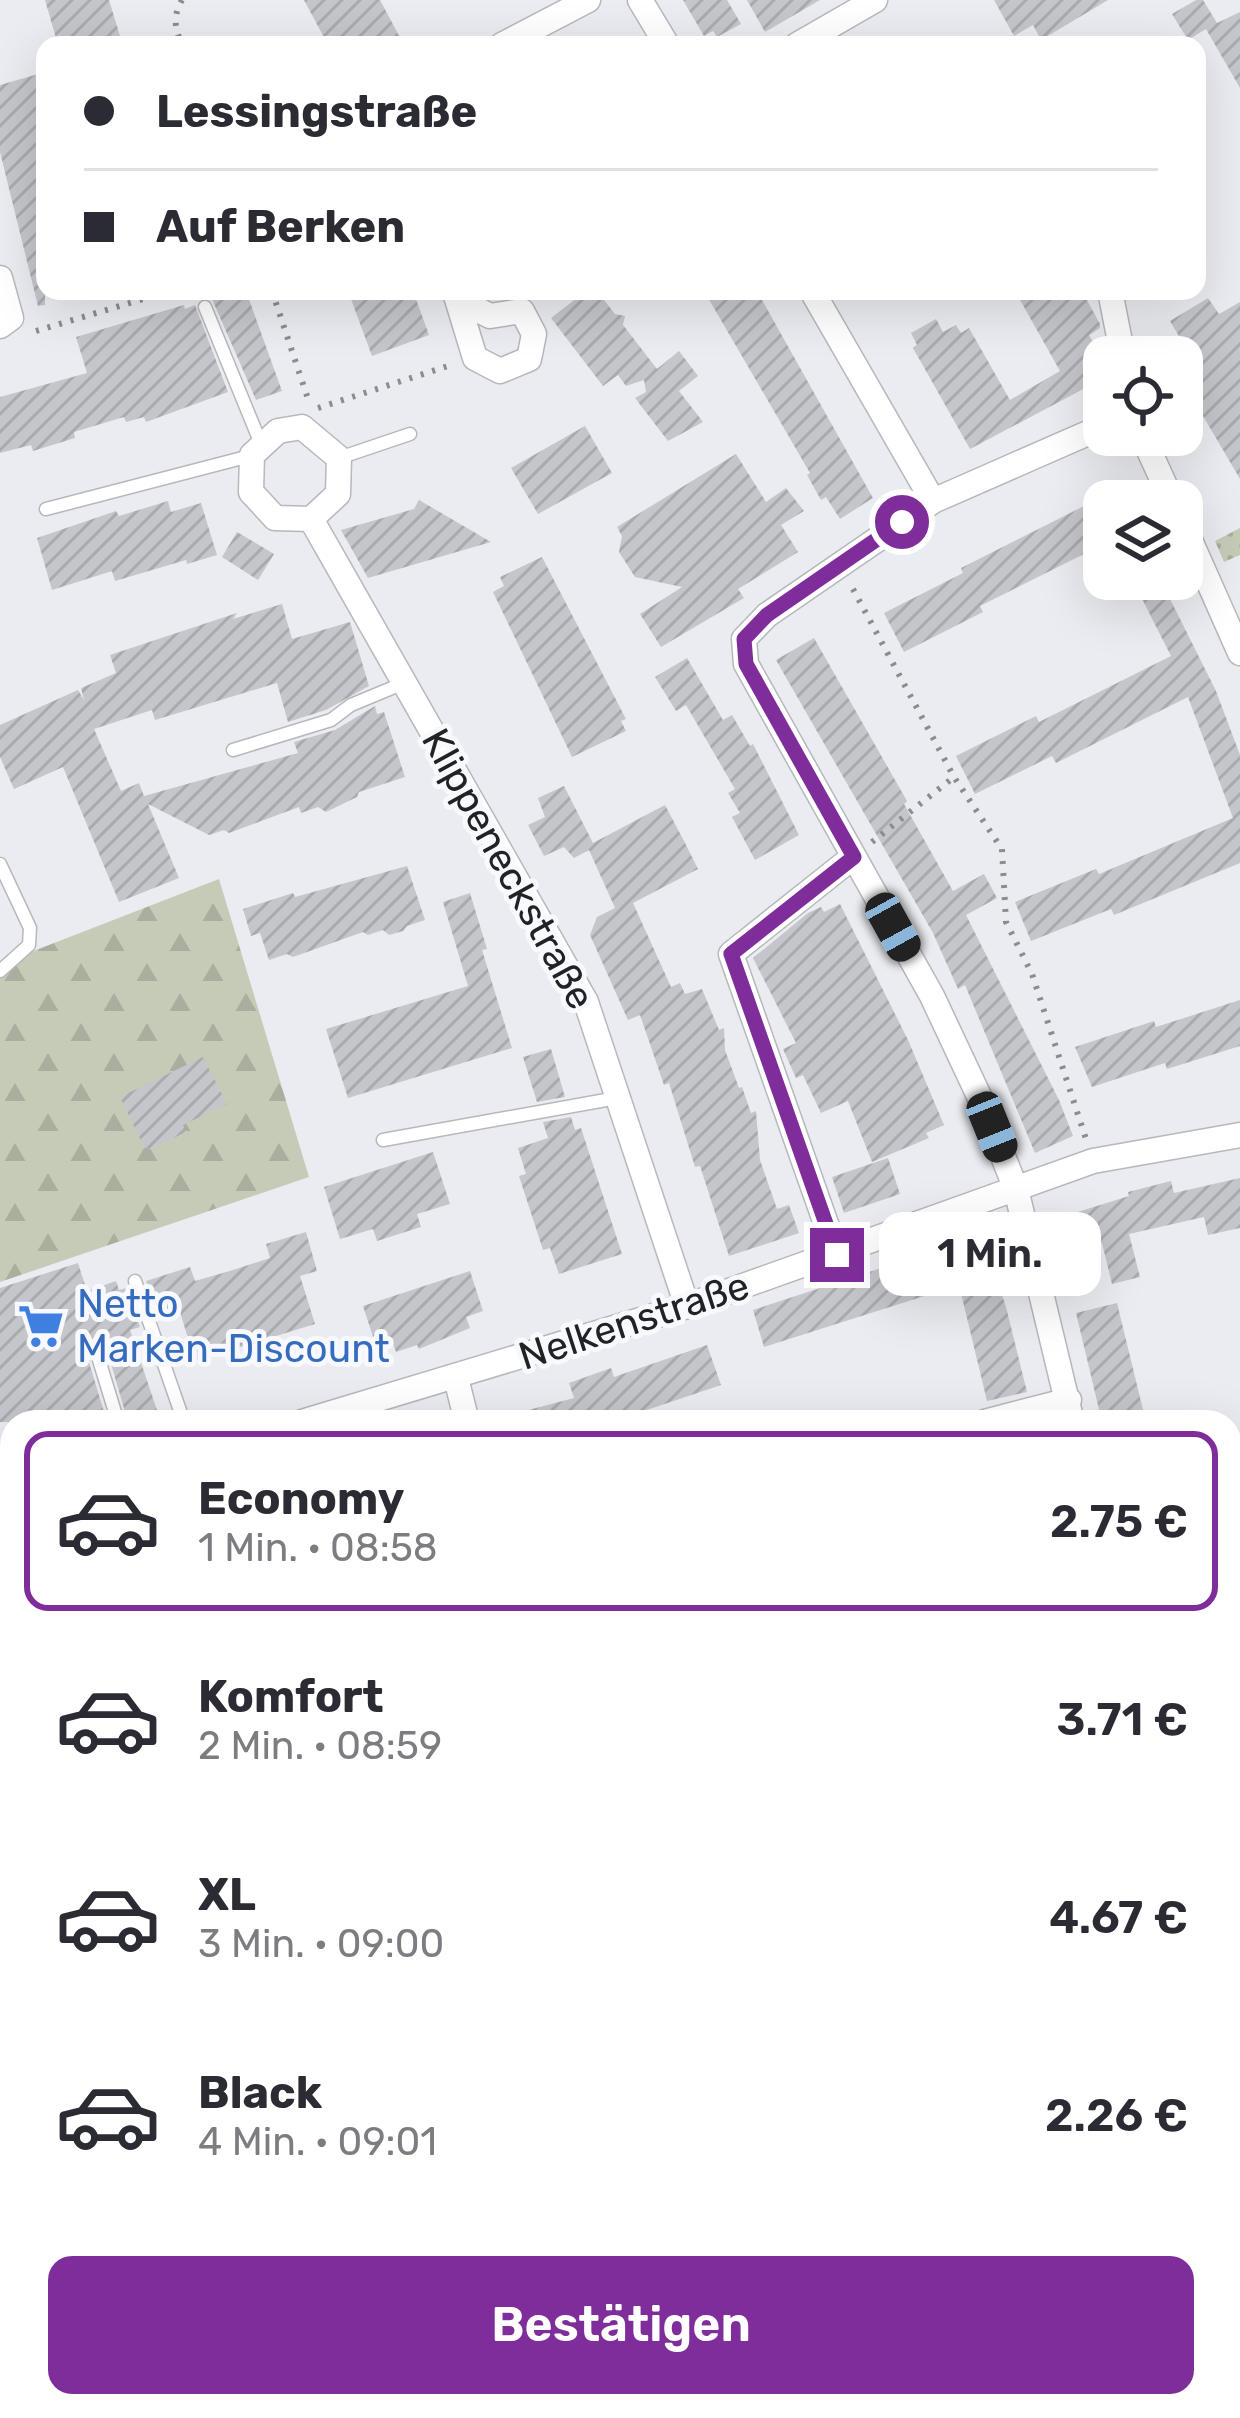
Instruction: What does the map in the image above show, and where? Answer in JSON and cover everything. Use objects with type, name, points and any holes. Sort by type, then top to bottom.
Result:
[{"type":"street","points":[[519,36],[588,0]]},
{"type":"street","points":[[640,0],[662,36]]},
{"type":"street","points":[[813,36],[875,0]]},
{"type":"street","points":[[0,278],[11,318],[2,325]]},
{"type":"street","points":[[457,300],[475,358],[500,371],[529,359],[534,334],[522,311],[490,316],[463,300]]},
{"type":"street","points":[[817,300],[933,501]]},
{"type":"street","points":[[1112,300],[1119,336]]},
{"type":"street","points":[[302,427],[339,458],[338,494],[311,519],[275,518],[250,491],[256,449],[278,431],[302,427]]},
{"type":"street","points":[[1070,1410],[1016,1189],[980,1096],[932,996],[746,664],[744,639],[767,615],[933,501],[1083,435]]},
{"type":"street","name":"Klippeneckstraße","points":[[311,519],[586,1002],[687,1306]]},
{"type":"street","points":[[1203,569],[1240,653]]},
{"type":"street","points":[[837,1255],[731,954],[854,857]]},
{"type":"street","name":"Nelkenstraße","points":[[336,1410],[687,1306],[1093,1161],[1240,1135]]},
{"type":"street","points":[[456,1378],[464,1410]]},
{"type":"lane","points":[[46,509],[256,449],[205,307]]},
{"type":"lane","points":[[339,458],[410,434]]},
{"type":"lane","points":[[233,750],[331,720],[352,705],[405,683]]},
{"type":"lane","points":[[0,864],[30,928],[29,945],[0,971]]},
{"type":"lane","points":[[383,1139],[618,1098]]},
{"type":"lane","points":[[134,1281],[180,1410]]},
{"type":"lane","points":[[99,1360],[114,1410]]},
{"type":"path","points":[[178,36],[175,11],[182,0]]},
{"type":"path","points":[[2,325],[16,337],[140,300]]},
{"type":"path","points":[[275,300],[311,410],[475,358]]},
{"type":"path","points":[[839,565],[954,777],[1002,849],[1006,922],[1032,974],[1093,1161]]},
{"type":"path","points":[[854,857],[954,777]]},
{"type":"green space","points":[[1240,528],[1240,555],[1224,562],[1215,541]]},
{"type":"green space","points":[[219,879],[309,1177],[0,1282],[0,964]]},
{"type":"building","points":[[45,0],[109,0],[120,36],[55,36]]},
{"type":"building","points":[[304,0],[380,0],[399,36],[323,36]]},
{"type":"building","points":[[683,0],[727,0],[741,24],[719,36],[713,31],[704,36]]},
{"type":"building","points":[[747,0],[820,0],[765,32]]},
{"type":"building","points":[[994,0],[1108,0],[1048,36],[1039,36],[1033,25],[1014,36]]},
{"type":"building","points":[[1196,0],[1203,0],[1217,23],[1240,12],[1240,88],[1206,29],[1186,36],[1172,14]]},
{"type":"building","points":[[36,75],[36,298],[0,152],[0,85]]},
{"type":"building","points":[[212,300],[249,300],[282,391],[256,400]]},
{"type":"building","points":[[351,300],[416,300],[429,335],[372,356]]},
{"type":"building","points":[[574,300],[604,300],[615,314],[625,316],[623,325],[657,369],[679,351],[698,376],[679,391],[703,422],[668,441],[635,398],[646,392],[644,380],[626,386],[618,375],[603,386],[551,318]]},
{"type":"building","points":[[709,300],[762,300],[873,498],[840,519],[826,497],[821,500]]},
{"type":"building","points":[[1020,300],[1087,300],[1100,328],[1083,336],[1083,389],[970,449],[913,348],[917,345],[911,333],[936,319],[943,332],[956,325],[961,333],[969,328],[1010,400],[1060,371]]},
{"type":"building","points":[[1206,300],[1219,314],[1240,302],[1240,479],[1203,416],[1203,336],[1179,336],[1170,321]]},
{"type":"building","points":[[184,305],[185,309],[195,305],[228,392],[146,422],[144,417],[126,422],[124,417],[33,451],[31,445],[0,453],[0,397],[87,373],[76,337]]},
{"type":"building","points":[[585,426],[612,473],[538,514],[511,468]]},
{"type":"building","points":[[736,454],[766,502],[786,488],[804,511],[781,525],[798,552],[738,589],[744,598],[661,647],[640,614],[682,587],[635,577],[619,552],[622,536],[617,527]]},
{"type":"building","points":[[419,500],[491,542],[368,578],[341,530],[414,509]]},
{"type":"building","points":[[168,501],[171,512],[201,503],[217,555],[115,581],[112,571],[52,590],[37,538],[116,511],[119,516]]},
{"type":"building","points":[[1083,507],[1083,554],[980,606],[983,612],[904,652],[884,613],[963,573],[961,568]]},
{"type":"building","points":[[237,532],[274,554],[258,580],[222,557]]},
{"type":"building","points":[[542,557],[626,719],[621,721],[626,731],[572,757],[493,592],[504,586],[500,577]]},
{"type":"building","points":[[1143,600],[1170,600],[1216,691],[1240,755],[1240,863],[1114,915],[1111,909],[1031,941],[1015,902],[1096,869],[1099,874],[1233,818],[1188,697],[1056,763],[1052,756],[975,794],[956,756],[1036,716],[1039,722],[1171,656]]},
{"type":"building","points":[[282,604],[292,639],[350,622],[369,686],[326,710],[288,722],[277,683],[155,720],[152,710],[94,729],[121,791],[139,783],[144,796],[298,753],[294,742],[335,730],[375,706],[377,714],[384,712],[405,777],[359,792],[326,812],[318,807],[301,813],[299,807],[229,833],[209,835],[148,804],[179,878],[119,902],[63,767],[14,789],[0,757],[0,725],[78,690],[84,700],[81,688],[116,673],[110,655],[237,613],[233,619]]},
{"type":"building","points":[[814,638],[953,891],[984,874],[997,898],[966,915],[1073,1136],[1035,1153],[965,985],[958,989],[933,933],[776,660]]},
{"type":"building","points":[[687,658],[723,720],[732,715],[750,746],[753,744],[799,835],[755,860],[732,817],[740,813],[728,793],[735,789],[686,705],[676,711],[655,677]]},
{"type":"building","points":[[564,786],[593,843],[665,805],[684,841],[698,869],[633,903],[671,987],[680,983],[685,994],[702,989],[719,1030],[724,1028],[725,1050],[739,1088],[751,1113],[756,1111],[760,1160],[777,1209],[789,1205],[799,1233],[729,1256],[700,1166],[695,1167],[669,1083],[664,1085],[640,1015],[628,1020],[590,935],[597,917],[615,908],[589,850],[574,858],[564,847],[544,856],[528,825],[545,817],[538,798]]},
{"type":"building","points":[[407,866],[425,920],[403,931],[389,935],[383,930],[363,932],[293,957],[287,954],[269,960],[260,933],[251,936],[243,909]]},
{"type":"building","points":[[470,893],[512,1048],[348,1098],[326,1029],[468,986],[443,902]]},
{"type":"building","points":[[840,904],[908,1040],[944,1125],[926,1133],[929,1138],[872,1162],[848,1101],[821,1113],[803,1075],[796,1078],[783,1049],[796,1043],[753,958],[808,913]]},
{"type":"building","points":[[1240,1000],[1240,1046],[1167,1069],[1165,1063],[1092,1087],[1075,1047]]},
{"type":"building","points":[[551,1049],[565,1097],[537,1102],[523,1057]]},
{"type":"building","points":[[203,1057],[227,1104],[183,1125],[186,1132],[146,1151],[120,1097]]},
{"type":"building","points":[[571,1117],[575,1130],[581,1128],[622,1254],[559,1274],[550,1248],[543,1250],[519,1176],[526,1174],[518,1148],[548,1138],[543,1122]]},
{"type":"building","points":[[433,1152],[450,1204],[417,1214],[421,1227],[377,1241],[373,1229],[340,1239],[324,1187]]},
{"type":"building","points":[[888,1158],[900,1194],[844,1213],[832,1177]]},
{"type":"building","points":[[1240,1178],[1240,1228],[1208,1235],[1204,1217],[1129,1234],[1140,1277],[1112,1284],[1102,1243],[1060,1256],[1049,1221],[1171,1181],[1174,1193]]},
{"type":"building","points":[[306,1232],[317,1271],[300,1276],[315,1324],[195,1361],[180,1312],[160,1320],[146,1281],[190,1267],[195,1281],[233,1270],[270,1258],[266,1244]]},
{"type":"building","points":[[982,1235],[1027,1392],[987,1401],[959,1285],[764,1347],[753,1310]]},
{"type":"building","points":[[78,1263],[87,1291],[116,1281],[119,1290],[126,1288],[140,1327],[130,1330],[157,1410],[124,1410],[109,1357],[100,1350],[92,1352],[89,1362],[103,1410],[0,1410],[0,1288]]},
{"type":"building","points":[[470,1271],[483,1311],[466,1317],[470,1328],[419,1349],[417,1345],[396,1352],[392,1341],[376,1346],[363,1306]]},
{"type":"building","points":[[1117,1303],[1143,1410],[1099,1410],[1076,1313]]},
{"type":"building","points":[[707,1345],[721,1385],[647,1410],[528,1410],[574,1398],[569,1383],[611,1368],[614,1377]]},
{"type":"place","name":"Netto Marken-Discount","points":[[41,1326]]},
{"type":"route","points":[[837,1255],[731,954],[854,857],[746,664],[744,639],[767,615],[902,522]]}]
